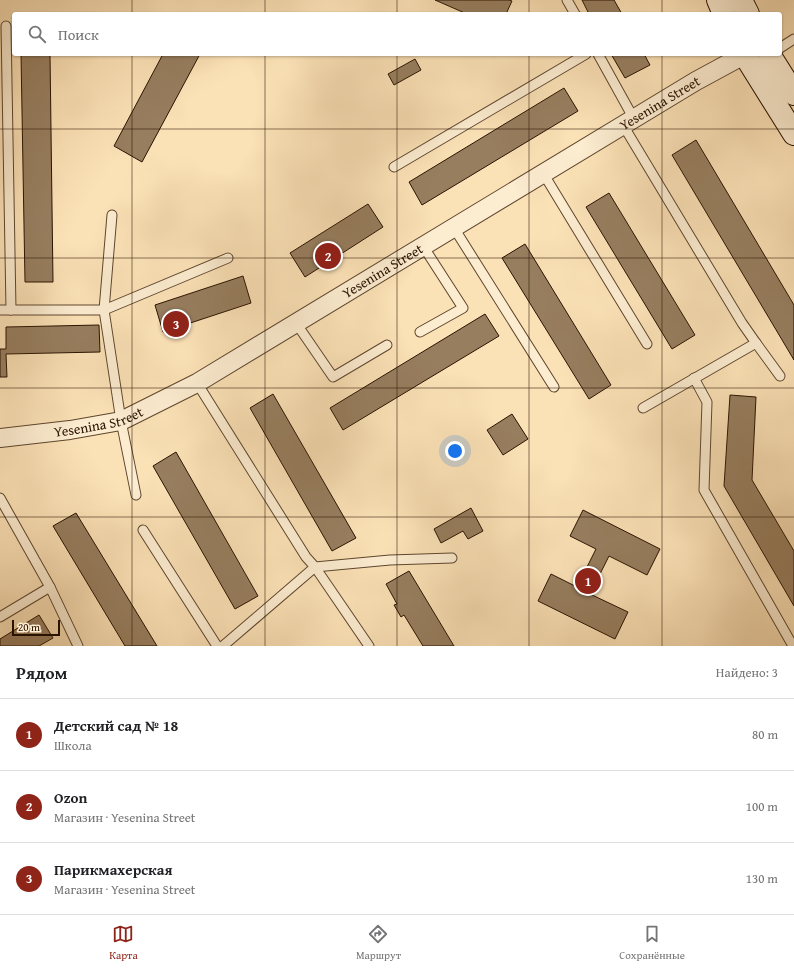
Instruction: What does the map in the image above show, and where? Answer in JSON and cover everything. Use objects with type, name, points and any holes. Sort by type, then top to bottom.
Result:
[{"type":"main road","points":[[718,0],[723,12]]},
{"type":"main road","points":[[741,0],[747,12]]},
{"type":"main road","points":[[746,56],[794,134]]},
{"type":"main road","points":[[774,56],[794,94]]},
{"type":"street","name":"Yesenina Street","points":[[0,438],[70,430],[121,421],[197,383],[696,81],[741,56]]},
{"type":"lane","points":[[567,0],[574,12]]},
{"type":"lane","points":[[6,26],[11,310]]},
{"type":"lane","points":[[782,47],[794,39]]},
{"type":"lane","points":[[394,167],[583,56]]},
{"type":"lane","points":[[599,56],[629,122],[742,323],[780,376]]},
{"type":"lane","points":[[543,173],[647,344]]},
{"type":"lane","points":[[112,215],[104,310],[121,421],[136,495]]},
{"type":"lane","points":[[454,228],[554,387]]},
{"type":"lane","points":[[420,332],[463,308],[423,246]]},
{"type":"lane","points":[[0,310],[104,310],[228,258]]},
{"type":"lane","points":[[296,323],[333,377],[387,346]]},
{"type":"lane","points":[[644,408],[756,343]]},
{"type":"lane","points":[[694,378],[707,402],[704,490],[793,646]]},
{"type":"lane","points":[[197,383],[306,557],[315,567],[369,646]]},
{"type":"lane","points":[[0,498],[50,586],[78,646]]},
{"type":"lane","points":[[143,530],[217,646]]},
{"type":"lane","points":[[223,646],[315,567],[390,560],[452,558]]},
{"type":"lane","points":[[0,617],[50,586]]},
{"type":"building","points":[[435,0],[512,1],[507,12],[462,12]]},
{"type":"building","points":[[582,0],[614,0],[621,12],[588,12]]},
{"type":"building","points":[[21,56],[50,56],[53,282],[25,282]]},
{"type":"building","points":[[162,56],[199,56],[142,162],[114,146]]},
{"type":"building","points":[[612,56],[645,56],[650,65],[625,78]]},
{"type":"building","points":[[415,59],[421,70],[394,85],[388,74]]},
{"type":"building","points":[[564,88],[578,111],[422,205],[409,182]]},
{"type":"building","points":[[696,140],[794,305],[794,360],[672,155]]},
{"type":"building","points":[[609,193],[695,335],[672,349],[586,207]]},
{"type":"building","points":[[368,204],[383,227],[305,277],[290,253]]},
{"type":"building","points":[[525,244],[611,385],[589,399],[502,258]]},
{"type":"building","points":[[243,276],[251,303],[163,332],[155,305]]},
{"type":"building","points":[[485,314],[499,336],[343,430],[330,408]]},
{"type":"building","points":[[99,325],[100,352],[6,354],[7,377],[0,377],[0,349],[6,349],[6,327]]},
{"type":"building","points":[[273,394],[356,538],[332,551],[250,408]]},
{"type":"building","points":[[730,395],[756,397],[752,480],[794,551],[794,606],[724,486]]},
{"type":"building","points":[[512,414],[528,439],[503,455],[487,430]]},
{"type":"building","points":[[176,452],[258,596],[235,609],[153,466]]},
{"type":"building","points":[[471,508],[483,531],[468,539],[463,531],[441,543],[434,529]]},
{"type":"building","points":[[583,510],[660,549],[647,575],[609,556],[590,594],[628,612],[615,639],[538,601],[551,574],[577,587],[596,549],[570,536]]},
{"type":"building","points":[[76,513],[157,646],[125,646],[53,526]]},
{"type":"building","points":[[409,571],[454,646],[423,646],[404,615],[401,617],[394,605],[397,604],[386,584]]},
{"type":"building","points":[[39,615],[53,638],[39,646],[0,646],[0,639]]},
{"type":"place","name":"Ozon","points":[[328,256]]},
{"type":"place","name":"Парикмахерская","points":[[176,324]]},
{"type":"place","name":"Детский сад № 18","points":[[588,581]]}]
